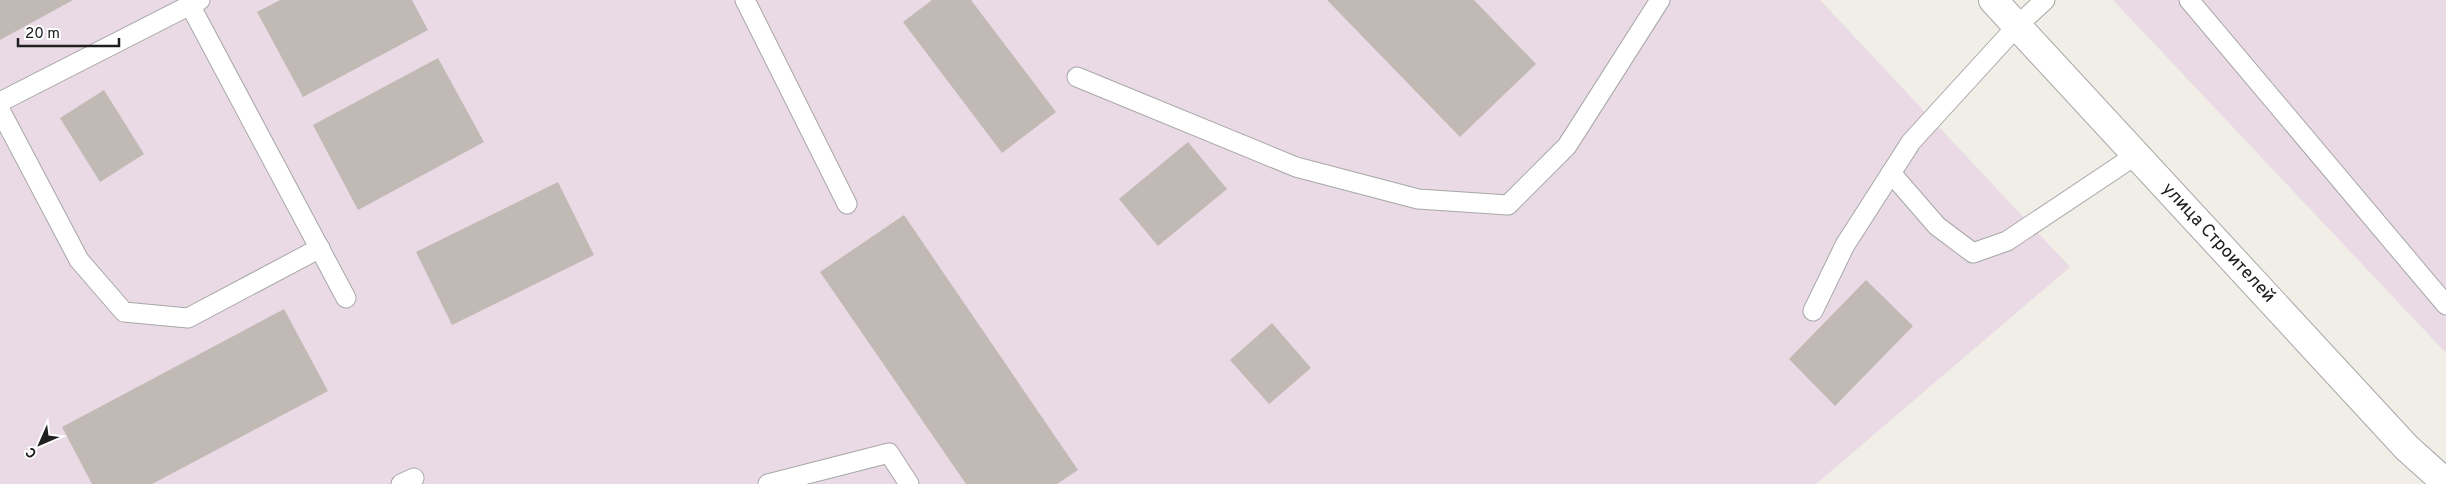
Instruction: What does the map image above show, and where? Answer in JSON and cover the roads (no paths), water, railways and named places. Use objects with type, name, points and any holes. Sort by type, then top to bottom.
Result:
[{"type":"street","name":"улица Строителей","points":[[1993,0],[2407,448],[2446,483]]},
{"type":"lane","points":[[745,0],[847,204]]},
{"type":"lane","points":[[1077,77],[1296,167],[1418,199],[1508,205],[1567,146],[1660,0]]},
{"type":"lane","points":[[1813,311],[1845,245],[1911,142],[2017,26],[2045,0]]},
{"type":"lane","points":[[2189,0],[2446,304]]},
{"type":"lane","points":[[0,102],[195,2],[346,298]]},
{"type":"lane","points":[[0,110],[79,260],[124,312],[188,318],[320,248]]},
{"type":"lane","points":[[1891,173],[1937,226],[1973,254],[2007,241],[2136,154]]},
{"type":"lane","points":[[768,484],[889,453],[910,484]]}]
